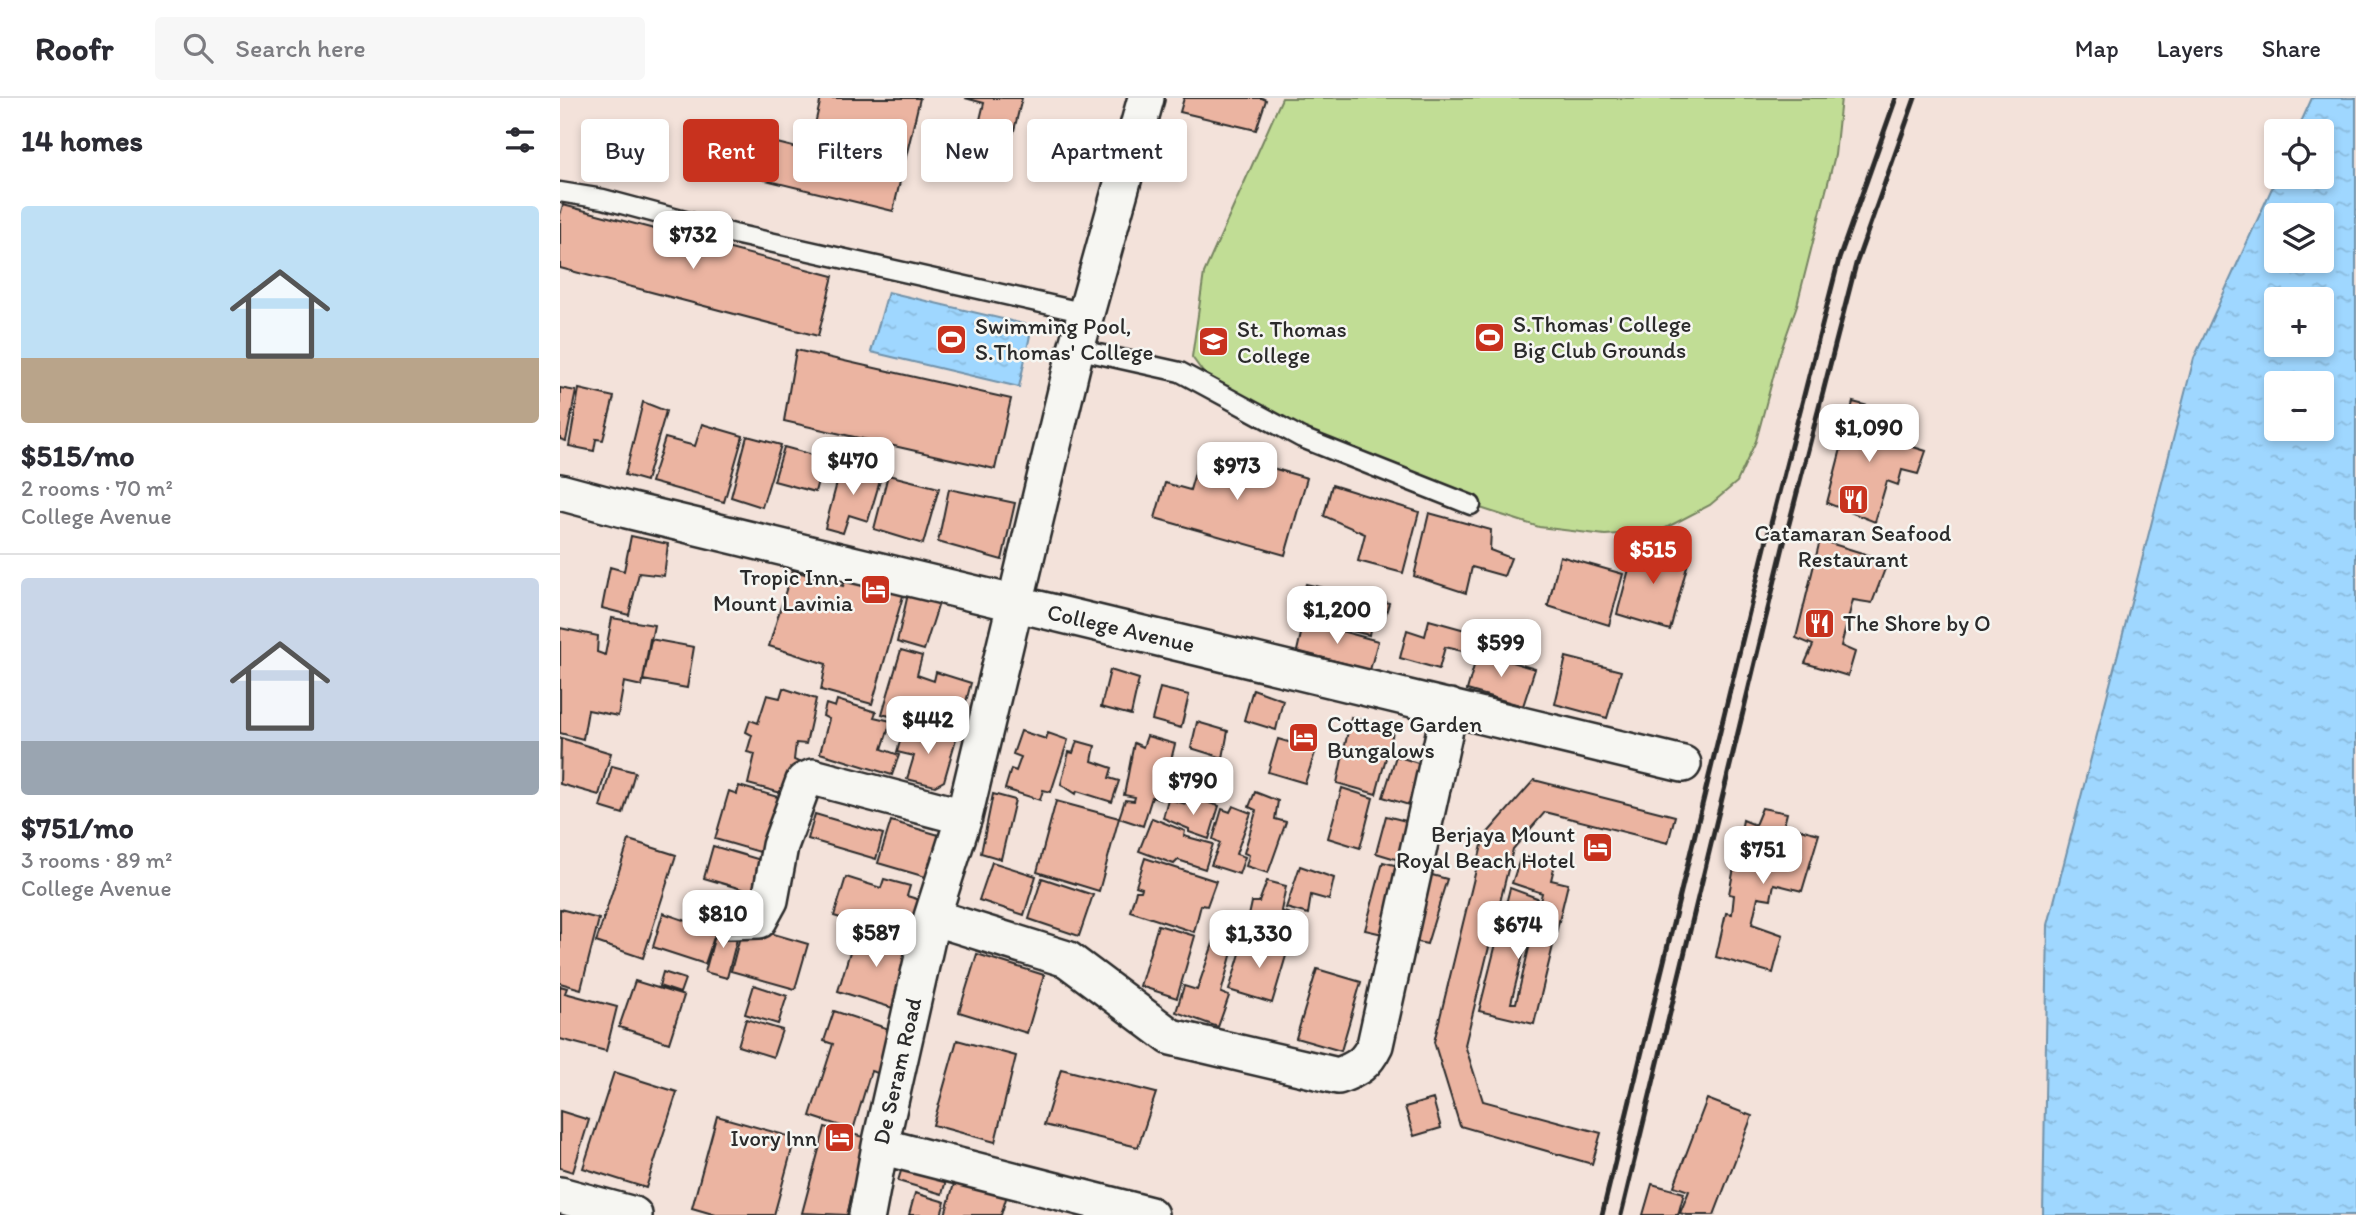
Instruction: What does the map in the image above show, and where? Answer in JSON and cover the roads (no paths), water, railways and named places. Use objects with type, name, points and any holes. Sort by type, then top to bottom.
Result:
[{"type":"street","name":"De Seram Road","points":[[867,1215],[932,917],[964,817],[1076,349],[1146,98]]},
{"type":"street","name":"College Avenue","points":[[560,492],[1683,764]]},
{"type":"street","points":[[932,917],[1067,959],[1171,1037],[1338,1076],[1359,1069],[1369,1059],[1375,1045],[1450,707]]},
{"type":"street","points":[[729,920],[759,920],[770,900],[780,846],[804,781],[813,777],[964,817]]},
{"type":"street","points":[[880,1146],[1150,1215]]},
{"type":"street","points":[[560,1195],[634,1215]]},
{"type":"lane","points":[[560,192],[603,199],[734,234],[1086,313]]},
{"type":"lane","points":[[1076,349],[1180,372],[1302,438],[1471,505]]},
{"type":"water","points":[[2312,98],[2356,98],[2356,1215],[2043,1215],[2048,925],[2194,358],[2264,205],[2264,273],[2334,273],[2334,203],[2265,203],[2271,189],[2334,189],[2334,119],[2302,119]]},
{"type":"water","name":"Swimming Pool, S.Thomas' College","points":[[888,292],[1032,326],[1019,387],[871,352]]},
{"type":"railway","points":[[1602,1215],[1766,543],[1839,259],[1896,98]]},
{"type":"railway","points":[[1621,1215],[1783,547],[1856,264],[1915,98]]},
{"type":"place","name":"S.Thomas' College Big Club Grounds","points":[[1490,337]]},
{"type":"place","name":"Swimming Pool, S.Thomas' College","points":[[952,339]]},
{"type":"place","name":"St. Thomas College","points":[[1214,342]]},
{"type":"place","name":"Catamaran Seafood Restaurant","points":[[1853,499]]},
{"type":"place","name":"Tropic Inn - Mount Lavinia","points":[[876,590]]},
{"type":"place","name":"The Shore by O","points":[[1820,623]]},
{"type":"place","name":"Cottage Garden Bungalows","points":[[1304,737]]},
{"type":"place","name":"Berjaya Mount Royal Beach Hotel","points":[[1598,847]]},
{"type":"place","name":"Ivory Inn","points":[[840,1138]]}]
